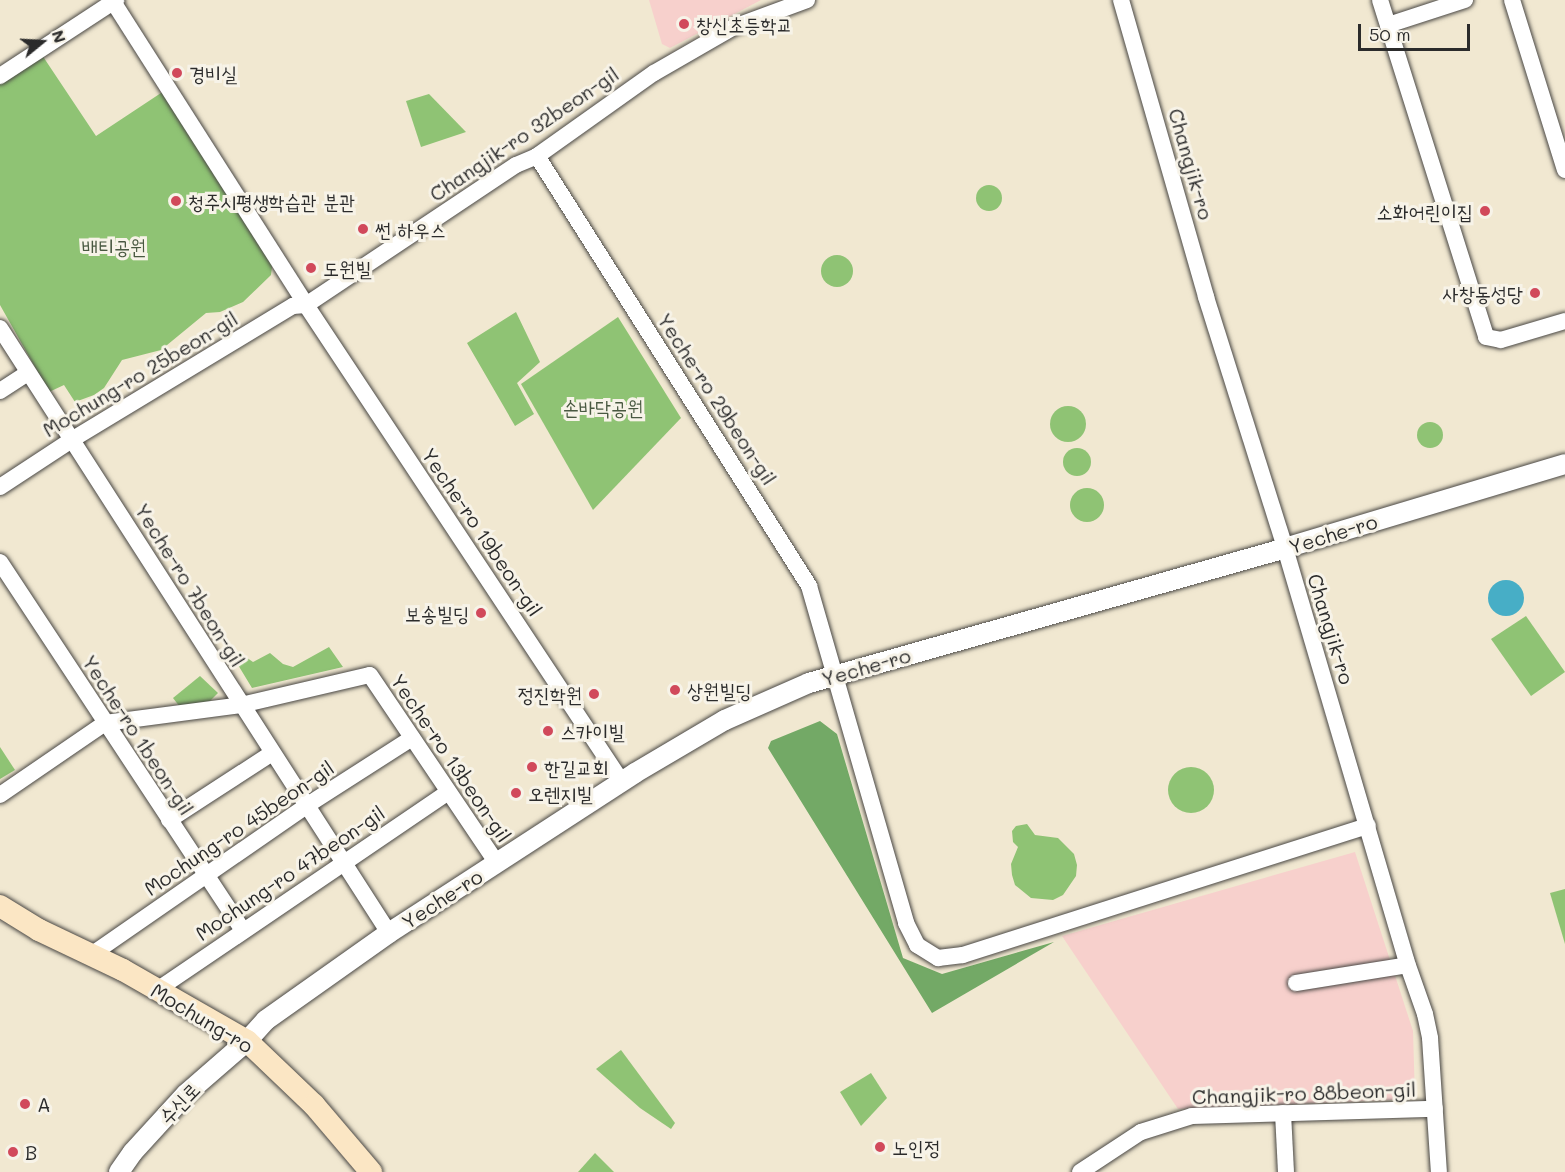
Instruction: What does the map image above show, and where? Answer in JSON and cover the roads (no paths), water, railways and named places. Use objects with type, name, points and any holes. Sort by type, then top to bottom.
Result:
[{"type":"main road","name":"Mochung-ro","points":[[0,906],[39,930],[157,990],[247,1041],[314,1105],[371,1172]]},
{"type":"street","name":"Changjik-ro 32beon-gil","points":[[306,305],[516,165],[537,156],[654,73],[734,27],[807,0]]},
{"type":"street","name":"Changjik-ro","points":[[1121,0],[1206,297],[1285,548],[1408,965],[1425,1014],[1430,1038],[1439,1172]]},
{"type":"street","points":[[1380,0],[1486,337],[1501,340],[1565,321]]},
{"type":"street","points":[[1388,25],[1465,0]]},
{"type":"street","points":[[1512,0],[1565,170]]},
{"type":"street","points":[[0,76],[114,1]]},
{"type":"street","name":"Yeche-ro 19beon-gil","points":[[114,1],[306,305],[622,782]]},
{"type":"street","name":"Yeche-ro 29beon-gil","points":[[537,156],[809,586],[906,922],[917,945],[938,958],[963,955],[1368,826]]},
{"type":"street","name":"Mochung-ro 25beon-gil","points":[[0,486],[293,306],[306,305]]},
{"type":"street","name":"Yeche-ro 7beon-gil","points":[[0,328],[74,439],[241,705],[389,933]]},
{"type":"street","points":[[0,391],[28,373]]},
{"type":"street","name":"Yeche-ro","points":[[247,1041],[266,1020],[389,933],[622,782],[725,720],[809,683],[1285,548],[1565,464]]},
{"type":"street","name":"Yeche-ro 1beon-gil","points":[[0,562],[243,930]]},
{"type":"street","name":"Yeche-ro 13beon-gil","points":[[241,705],[370,675],[497,863]]},
{"type":"street","points":[[0,795],[105,723],[241,705]]},
{"type":"street","name":"Mochung-ro 45beon-gil","points":[[90,955],[306,806],[412,738]]},
{"type":"street","points":[[170,820],[272,753]]},
{"type":"street","name":"Mochung-ro 47beon-gil","points":[[157,990],[448,792]]},
{"type":"street","points":[[1296,983],[1408,965]]},
{"type":"street","name":"수신로","points":[[119,1172],[133,1152],[186,1094],[247,1041]]},
{"type":"street","name":"Changjik-ro 88beon-gil","points":[[1080,1172],[1141,1131],[1192,1116],[1435,1109]]},
{"type":"street","points":[[1283,1113],[1286,1172]]},
{"type":"water","points":[[1506,580],[1519,585],[1524,598],[1519,611],[1506,616],[1493,611],[1488,598],[1493,585]]},
{"type":"place","name":"창신초등학교","points":[[684,24]]},
{"type":"place","name":"경비실","points":[[177,73]]},
{"type":"place","name":"청주시평생학습관 분관","points":[[176,201]]},
{"type":"place","name":"소화어린이집","points":[[1485,211]]},
{"type":"place","name":"썬 하우스","points":[[363,229]]},
{"type":"place","name":"도원빌","points":[[311,268]]},
{"type":"place","name":"사창동성당","points":[[1535,293]]},
{"type":"place","name":"보송빌딩","points":[[481,613]]},
{"type":"place","name":"상원빌딩","points":[[675,690]]},
{"type":"place","name":"정진학원","points":[[594,694]]},
{"type":"place","name":"스카이빌","points":[[548,731]]},
{"type":"place","name":"한길교회","points":[[532,767]]},
{"type":"place","name":"오렌지빌","points":[[516,793]]},
{"type":"place","name":"A","points":[[25,1104]]},
{"type":"place","name":"노인정","points":[[880,1147]]},
{"type":"place","name":"B","points":[[13,1152]]},
{"type":"park label","name":"배티공원","points":[[114,246]]},
{"type":"park label","name":"손바닥공원","points":[[603,407]]}]
